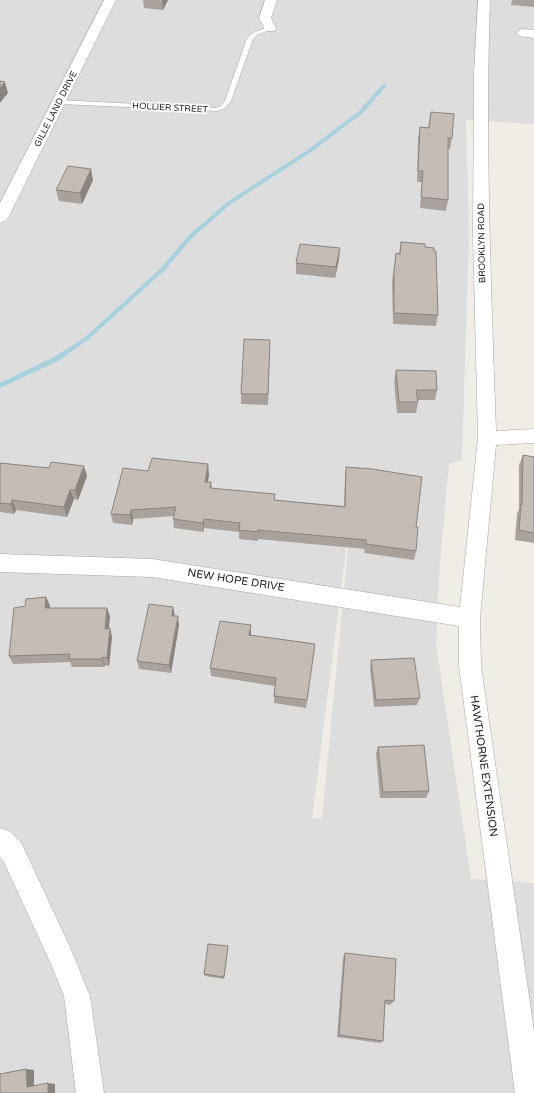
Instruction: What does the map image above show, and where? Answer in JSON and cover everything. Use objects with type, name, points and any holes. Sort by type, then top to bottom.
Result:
[{"type":"street","name":"GILLE LAND DRIVE","points":[[0,218],[60,102],[110,0]]},
{"type":"street","name":"HOLLIER STREET","points":[[270,28],[265,18],[271,0]]},
{"type":"street","name":"BROOKLYN ROAD","points":[[484,0],[481,75],[481,235],[487,438]]},
{"type":"street","points":[[487,438],[534,436]]},
{"type":"street","name":"HAWTHORNE EXTENSION","points":[[487,438],[469,618],[470,666],[529,1093]]},
{"type":"street","name":"NEW HOPE DRIVE","points":[[0,563],[93,564],[152,568],[469,618]]},
{"type":"street","points":[[0,840],[12,851],[61,956],[77,996],[90,1093]]},
{"type":"lane","name":"HOLLIER STREET","points":[[60,102],[216,110],[223,107],[228,101],[250,38],[270,28]]},
{"type":"shaded area","points":[[0,0],[534,0],[534,124],[466,120],[469,234],[462,460],[449,464],[440,563],[436,644],[471,879],[534,883],[534,1093],[0,1093]],"holes":[[[354,488],[322,818],[312,818]]]},
{"type":"building","points":[[0,81],[5,82],[0,88]]},
{"type":"building","points":[[431,112],[454,114],[452,138],[448,138],[448,200],[421,197],[423,171],[418,171],[420,127],[429,128]]},
{"type":"building","points":[[68,166],[91,169],[80,193],[56,190]]},
{"type":"building","points":[[401,242],[425,244],[425,247],[434,248],[434,251],[436,251],[438,315],[394,313],[394,271],[396,253],[400,254]]},
{"type":"building","points":[[300,244],[340,248],[336,267],[296,263]]},
{"type":"building","points":[[244,339],[270,340],[268,394],[241,394]]},
{"type":"building","points":[[396,370],[436,371],[437,390],[416,390],[418,402],[399,402]]},
{"type":"building","points":[[523,455],[534,457],[534,533],[519,530],[521,504],[522,505]]},
{"type":"building","points":[[152,458],[208,464],[205,482],[211,482],[210,488],[275,494],[274,500],[345,507],[346,467],[372,469],[422,477],[416,527],[418,527],[416,551],[366,544],[366,540],[258,530],[258,532],[239,530],[240,523],[204,519],[203,523],[173,519],[176,507],[131,510],[130,515],[111,514],[123,468],[148,471]]},
{"type":"building","points":[[51,462],[84,466],[75,490],[70,490],[64,507],[12,500],[11,504],[0,503],[0,463],[49,468]]},
{"type":"building","points":[[46,597],[45,608],[107,608],[105,629],[110,628],[107,658],[69,659],[70,654],[9,656],[14,608],[25,606],[26,599]]},
{"type":"building","points":[[149,604],[173,607],[172,616],[178,616],[169,665],[137,661]]},
{"type":"building","points":[[220,621],[251,625],[249,635],[315,644],[307,700],[274,696],[276,678],[210,668]]},
{"type":"building","points":[[414,658],[420,698],[376,700],[371,660]]},
{"type":"building","points":[[424,745],[429,791],[383,792],[378,747]]},
{"type":"building","points":[[208,944],[228,946],[224,977],[204,974]]},
{"type":"building","points":[[345,953],[396,959],[394,1001],[385,1000],[383,1041],[339,1035]]},
{"type":"building","points":[[26,1069],[27,1087],[48,1083],[48,1093],[0,1093],[0,1074]]},
{"type":"waterway","points":[[0,386],[58,358],[86,339],[163,269],[190,237],[229,203],[311,150],[362,111],[385,85]]}]
